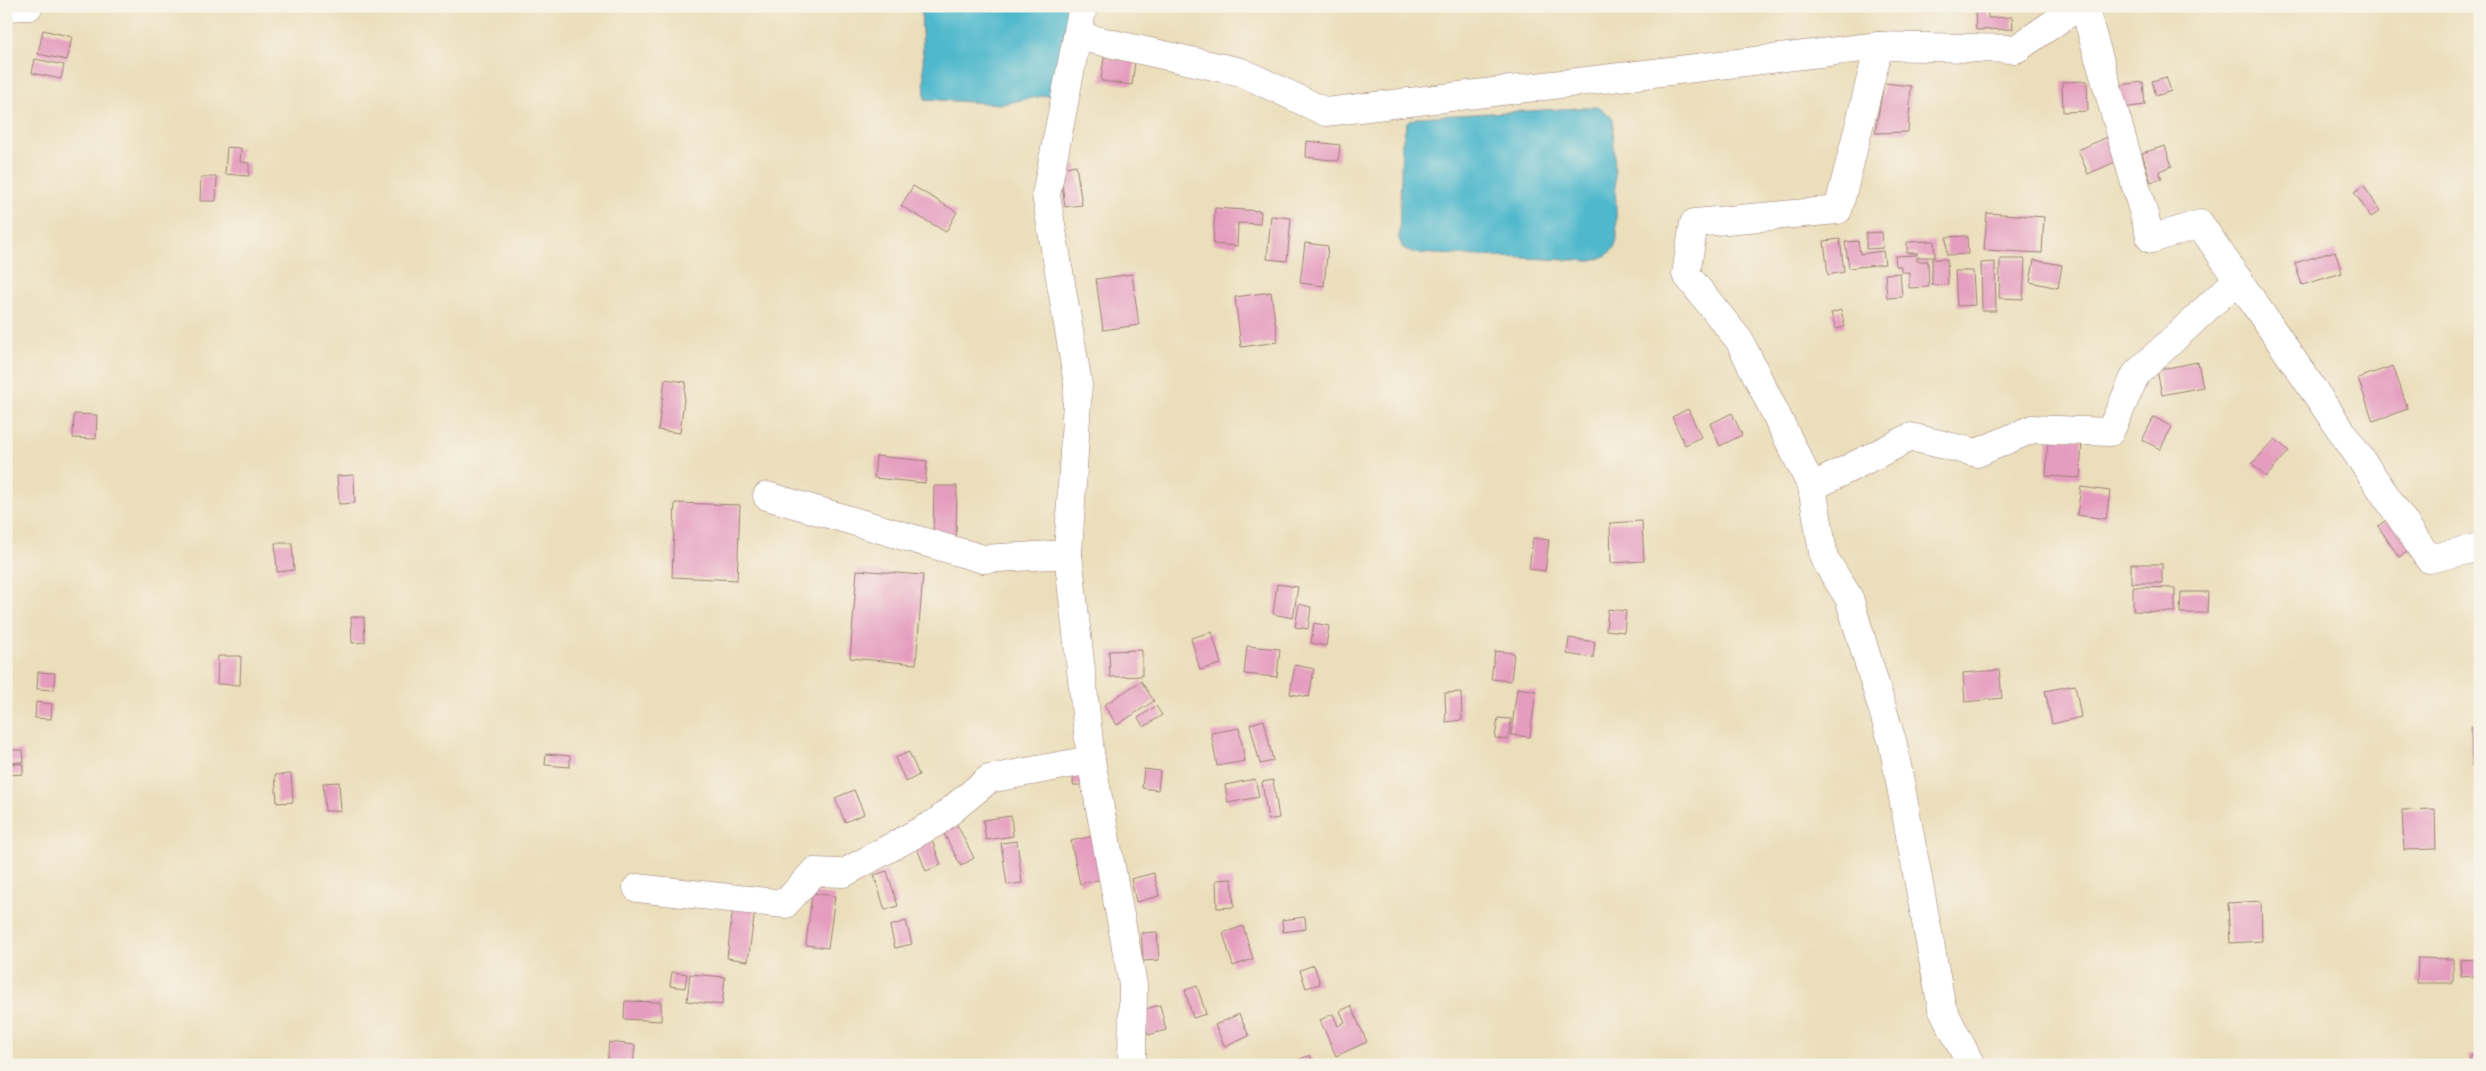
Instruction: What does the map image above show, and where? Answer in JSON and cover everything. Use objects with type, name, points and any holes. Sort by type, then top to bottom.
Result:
[{"type":"street","points":[[6,7],[29,6]]},
{"type":"street","points":[[1083,6],[1046,196],[1078,384],[1068,554],[1091,760],[1134,986],[1132,1065]]},
{"type":"street","points":[[1077,36],[1241,72],[1326,112],[1879,46],[2016,49],[2079,6]]},
{"type":"street","points":[[2084,6],[2152,239],[2200,224],[2429,558],[2480,547]]},
{"type":"street","points":[[1879,46],[1838,210],[1694,223],[1686,274],[1739,340],[1812,487],[1824,558],[1849,598],[1893,744],[1942,1008],[1971,1065]]},
{"type":"street","points":[[1812,487],[1911,437],[1977,453],[2032,429],[2110,432],[2136,374],[2238,279]]},
{"type":"street","points":[[768,496],[983,558],[1068,554]]},
{"type":"street","points":[[637,888],[785,904],[814,872],[844,873],[937,822],[988,779],[1091,760]]},
{"type":"water","points":[[941,6],[1068,6],[1058,93],[1001,104],[925,99],[921,8]]},
{"type":"water","points":[[1598,107],[1613,118],[1617,238],[1609,254],[1592,261],[1414,253],[1403,248],[1399,239],[1402,143],[1407,122],[1419,117]]},
{"type":"building","points":[[1975,6],[1987,6],[1988,18],[2012,17],[2013,29],[1976,30]]},
{"type":"building","points":[[43,30],[72,37],[67,60],[38,54]]},
{"type":"building","points":[[1104,57],[1135,61],[1132,85],[1101,81]]},
{"type":"building","points":[[35,59],[64,65],[61,79],[32,73]]},
{"type":"building","points":[[2166,77],[2171,91],[2156,96],[2152,81]]},
{"type":"building","points":[[2087,81],[2088,111],[2063,112],[2062,82]]},
{"type":"building","points":[[2143,82],[2145,105],[2122,108],[2120,85]]},
{"type":"building","points":[[1884,83],[1911,86],[1908,132],[1875,133]]},
{"type":"building","points":[[2112,135],[2122,159],[2088,174],[2078,150]]},
{"type":"building","points":[[1307,141],[1340,145],[1338,161],[1306,157]]},
{"type":"building","points":[[2165,146],[2172,166],[2159,171],[2162,179],[2151,182],[2142,153]]},
{"type":"building","points":[[227,147],[241,148],[240,162],[249,163],[249,176],[225,174]]},
{"type":"building","points":[[1076,165],[1082,205],[1065,207],[1060,168]]},
{"type":"building","points":[[201,177],[217,177],[216,201],[200,201]]},
{"type":"building","points":[[913,186],[957,212],[946,232],[901,206]]},
{"type":"building","points":[[2364,186],[2380,211],[2371,217],[2354,192]]},
{"type":"building","points":[[1215,208],[1261,211],[1260,224],[1238,223],[1237,246],[1213,244]]},
{"type":"building","points":[[1987,213],[2044,217],[2042,253],[1984,250]]},
{"type":"building","points":[[1271,216],[1291,218],[1287,261],[1267,259]]},
{"type":"building","points":[[1882,232],[1883,248],[1866,249],[1866,233]]},
{"type":"building","points":[[1967,236],[1968,254],[1947,255],[1946,237]]},
{"type":"building","points":[[1840,239],[1844,272],[1828,275],[1824,241]]},
{"type":"building","points":[[1858,241],[1860,254],[1883,251],[1885,264],[1849,268],[1845,242]]},
{"type":"building","points":[[1934,241],[1935,257],[1917,257],[1917,261],[1928,261],[1929,287],[1909,288],[1909,272],[1901,272],[1901,266],[1896,266],[1895,256],[1917,255],[1917,253],[1907,253],[1907,242]]},
{"type":"building","points":[[1305,243],[1328,246],[1324,286],[1300,283]]},
{"type":"building","points":[[2335,251],[2342,273],[2302,285],[2295,263]]},
{"type":"building","points":[[1932,259],[1947,259],[1948,284],[1932,285]]},
{"type":"building","points":[[2000,259],[2025,259],[2023,299],[1999,298]]},
{"type":"building","points":[[2034,260],[2062,265],[2058,288],[2030,282]]},
{"type":"building","points":[[1995,262],[1996,311],[1982,311],[1981,263]]},
{"type":"building","points":[[1955,271],[1973,271],[1975,305],[1957,306]]},
{"type":"building","points":[[1900,273],[1902,297],[1887,298],[1885,274]]},
{"type":"building","points":[[1132,274],[1139,325],[1103,330],[1096,279]]},
{"type":"building","points":[[1271,292],[1278,342],[1241,347],[1235,297]]},
{"type":"building","points":[[1841,310],[1845,327],[1836,329],[1831,313]]},
{"type":"building","points":[[2198,362],[2203,387],[2162,395],[2157,370]]},
{"type":"building","points":[[2393,366],[2408,409],[2373,421],[2358,378]]},
{"type":"building","points":[[665,379],[686,382],[680,433],[658,430]]},
{"type":"building","points":[[1688,409],[1701,437],[1685,445],[1672,417]]},
{"type":"building","points":[[1732,413],[1742,435],[1720,446],[1710,424]]},
{"type":"building","points":[[74,414],[97,415],[96,439],[73,438]]},
{"type":"building","points":[[2154,417],[2172,427],[2160,449],[2142,440]]},
{"type":"building","points":[[2048,437],[2082,439],[2080,478],[2046,476]]},
{"type":"building","points":[[2275,439],[2289,451],[2266,477],[2252,464]]},
{"type":"building","points":[[876,456],[927,461],[925,483],[874,478]]},
{"type":"building","points":[[354,475],[355,503],[339,504],[337,476]]},
{"type":"building","points":[[934,486],[957,486],[956,538],[933,538]]},
{"type":"building","points":[[2081,487],[2110,491],[2106,519],[2077,515]]},
{"type":"building","points":[[675,503],[740,505],[737,580],[672,577]]},
{"type":"building","points":[[2390,517],[2412,549],[2399,557],[2378,526]]},
{"type":"building","points":[[1642,521],[1644,561],[1611,563],[1610,523]]},
{"type":"building","points":[[1533,538],[1549,540],[1545,571],[1529,569]]},
{"type":"building","points":[[275,543],[292,543],[294,570],[277,572]]},
{"type":"building","points":[[2131,564],[2162,564],[2162,583],[2131,583]]},
{"type":"building","points":[[857,570],[923,575],[916,664],[850,658]]},
{"type":"building","points":[[1277,584],[1298,587],[1293,618],[1273,614]]},
{"type":"building","points":[[2133,587],[2175,588],[2175,612],[2133,611]]},
{"type":"building","points":[[2181,592],[2208,592],[2207,613],[2180,613]]},
{"type":"building","points":[[1299,604],[1311,607],[1308,629],[1295,627]]},
{"type":"building","points":[[1608,609],[1626,611],[1624,632],[1606,630]]},
{"type":"building","points":[[351,617],[364,617],[365,642],[352,643]]},
{"type":"building","points":[[1314,623],[1329,626],[1326,646],[1311,643]]},
{"type":"building","points":[[1212,632],[1221,664],[1200,670],[1191,638]]},
{"type":"building","points":[[1569,638],[1595,642],[1593,658],[1567,654]]},
{"type":"building","points":[[1247,646],[1280,649],[1277,677],[1244,674]]},
{"type":"building","points":[[1142,650],[1142,676],[1110,677],[1109,651]]},
{"type":"building","points":[[1495,651],[1514,653],[1511,681],[1491,679]]},
{"type":"building","points":[[218,656],[241,656],[240,685],[217,684]]},
{"type":"building","points":[[1295,665],[1314,669],[1309,697],[1290,694]]},
{"type":"building","points":[[1999,670],[2002,698],[1965,702],[1963,673]]},
{"type":"building","points":[[38,672],[55,673],[54,690],[37,689]]},
{"type":"building","points":[[1141,681],[1154,701],[1117,725],[1104,705]]},
{"type":"building","points":[[2075,685],[2081,717],[2052,724],[2045,691]]},
{"type":"building","points":[[1517,688],[1536,691],[1530,737],[1511,735]]},
{"type":"building","points":[[1461,692],[1462,720],[1446,722],[1445,693]]},
{"type":"building","points":[[36,702],[52,704],[51,719],[35,718]]},
{"type":"building","points":[[1156,706],[1162,715],[1144,727],[1138,718]]},
{"type":"building","points":[[1498,718],[1511,719],[1508,740],[1495,738]]},
{"type":"building","points":[[1264,720],[1273,761],[1260,764],[1250,724]]},
{"type":"building","points":[[2471,726],[2480,726],[2480,766],[2472,766]]},
{"type":"building","points":[[1239,728],[1245,761],[1217,766],[1211,733]]},
{"type":"building","points":[[6,750],[23,750],[24,762],[6,763]]},
{"type":"building","points":[[909,752],[919,775],[906,782],[895,758]]},
{"type":"building","points":[[546,754],[570,756],[570,767],[545,765]]},
{"type":"building","points":[[6,764],[23,764],[23,774],[6,775]]},
{"type":"building","points":[[1074,764],[1089,764],[1081,785],[1073,785]]},
{"type":"building","points":[[1144,769],[1160,771],[1158,790],[1142,788]]},
{"type":"building","points":[[291,774],[293,802],[277,803],[275,775]]},
{"type":"building","points":[[1255,779],[1259,797],[1228,803],[1225,785]]},
{"type":"building","points":[[1273,780],[1279,818],[1268,820],[1262,782]]},
{"type":"building","points":[[339,782],[341,811],[325,811],[323,783]]},
{"type":"building","points":[[854,790],[864,814],[845,822],[835,798]]},
{"type":"building","points":[[2435,809],[2436,849],[2404,850],[2402,810]]},
{"type":"building","points":[[1011,816],[1013,836],[986,840],[983,820]]},
{"type":"building","points":[[955,821],[974,858],[961,866],[941,828]]},
{"type":"building","points":[[929,832],[941,865],[926,871],[913,838]]},
{"type":"building","points":[[1093,836],[1103,879],[1080,884],[1071,841]]},
{"type":"building","points":[[1017,841],[1022,883],[1007,885],[1001,843]]},
{"type":"building","points":[[887,871],[898,906],[885,910],[874,875]]},
{"type":"building","points":[[1154,873],[1159,896],[1136,902],[1131,879]]},
{"type":"building","points":[[1232,879],[1234,907],[1217,908],[1216,880]]},
{"type":"building","points":[[812,893],[835,896],[828,948],[806,945]]},
{"type":"building","points":[[2261,901],[2262,941],[2230,943],[2228,903]]},
{"type":"building","points":[[733,907],[755,910],[748,961],[727,958]]},
{"type":"building","points":[[1305,917],[1306,929],[1283,932],[1282,920]]},
{"type":"building","points":[[906,921],[912,944],[895,948],[890,926]]},
{"type":"building","points":[[1243,926],[1253,959],[1233,966],[1223,933]]},
{"type":"building","points":[[1157,932],[1159,960],[1143,961],[1141,933]]},
{"type":"building","points":[[2418,958],[2453,959],[2453,983],[2417,983]]},
{"type":"building","points":[[2480,959],[2480,976],[2461,977],[2460,960]]},
{"type":"building","points":[[1314,965],[1320,984],[1306,988],[1300,970]]},
{"type":"building","points":[[672,972],[687,974],[685,988],[670,986]]},
{"type":"building","points":[[690,974],[725,977],[722,1005],[687,1001]]},
{"type":"building","points":[[1197,986],[1206,1014],[1193,1018],[1185,990]]},
{"type":"building","points":[[625,1001],[661,1002],[661,1021],[624,1019]]},
{"type":"building","points":[[1160,1005],[1166,1030],[1148,1035],[1142,1010]]},
{"type":"building","points":[[1351,1006],[1367,1042],[1336,1056],[1320,1020],[1333,1014],[1338,1026],[1345,1022],[1340,1011]]},
{"type":"building","points":[[1239,1014],[1249,1036],[1225,1047],[1215,1025]]},
{"type":"building","points":[[609,1042],[635,1045],[633,1065],[607,1065]]},
{"type":"building","points":[[2480,1053],[2480,1065],[2471,1065],[2469,1055]]},
{"type":"building","points":[[1310,1055],[1314,1065],[1286,1065]]}]
